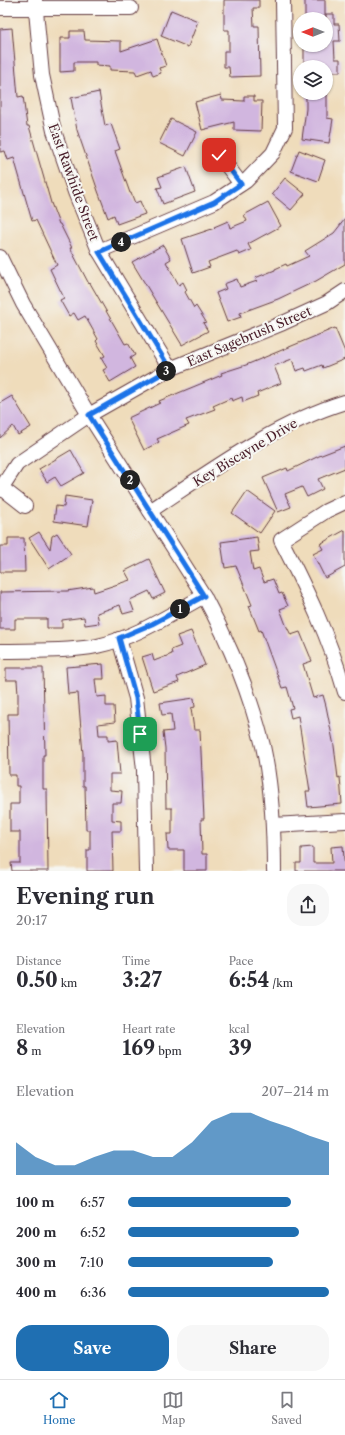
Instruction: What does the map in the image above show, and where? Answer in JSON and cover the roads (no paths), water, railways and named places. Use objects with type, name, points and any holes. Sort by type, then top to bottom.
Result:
[{"type":"street","points":[[99,252],[214,202],[246,181],[273,153],[285,128],[283,0]]},
{"type":"street","points":[[0,8],[35,4],[131,8]]},
{"type":"street","name":"East Rawhide Street","points":[[35,4],[42,75],[54,131],[75,192],[99,252],[170,369]]},
{"type":"street","points":[[219,155],[241,184]]},
{"type":"street","points":[[0,257],[23,304],[89,415],[204,596],[220,625],[248,693],[263,747],[274,825],[274,871]]},
{"type":"street","name":"East Sagebrush Street","points":[[1,489],[18,464],[89,415],[170,369],[296,317],[327,303],[345,291]]},
{"type":"street","name":"Key Biscayne Drive","points":[[150,511],[223,462],[285,426],[323,409],[345,402]]},
{"type":"street","points":[[1,489],[25,506]]},
{"type":"street","points":[[345,502],[326,510],[281,540],[340,659],[345,692]]},
{"type":"street","points":[[0,651],[54,650],[97,646],[152,624],[204,596]]},
{"type":"street","points":[[119,638],[136,698],[144,770],[146,871]]},
{"type":"street","points":[[274,825],[345,821]]}]
